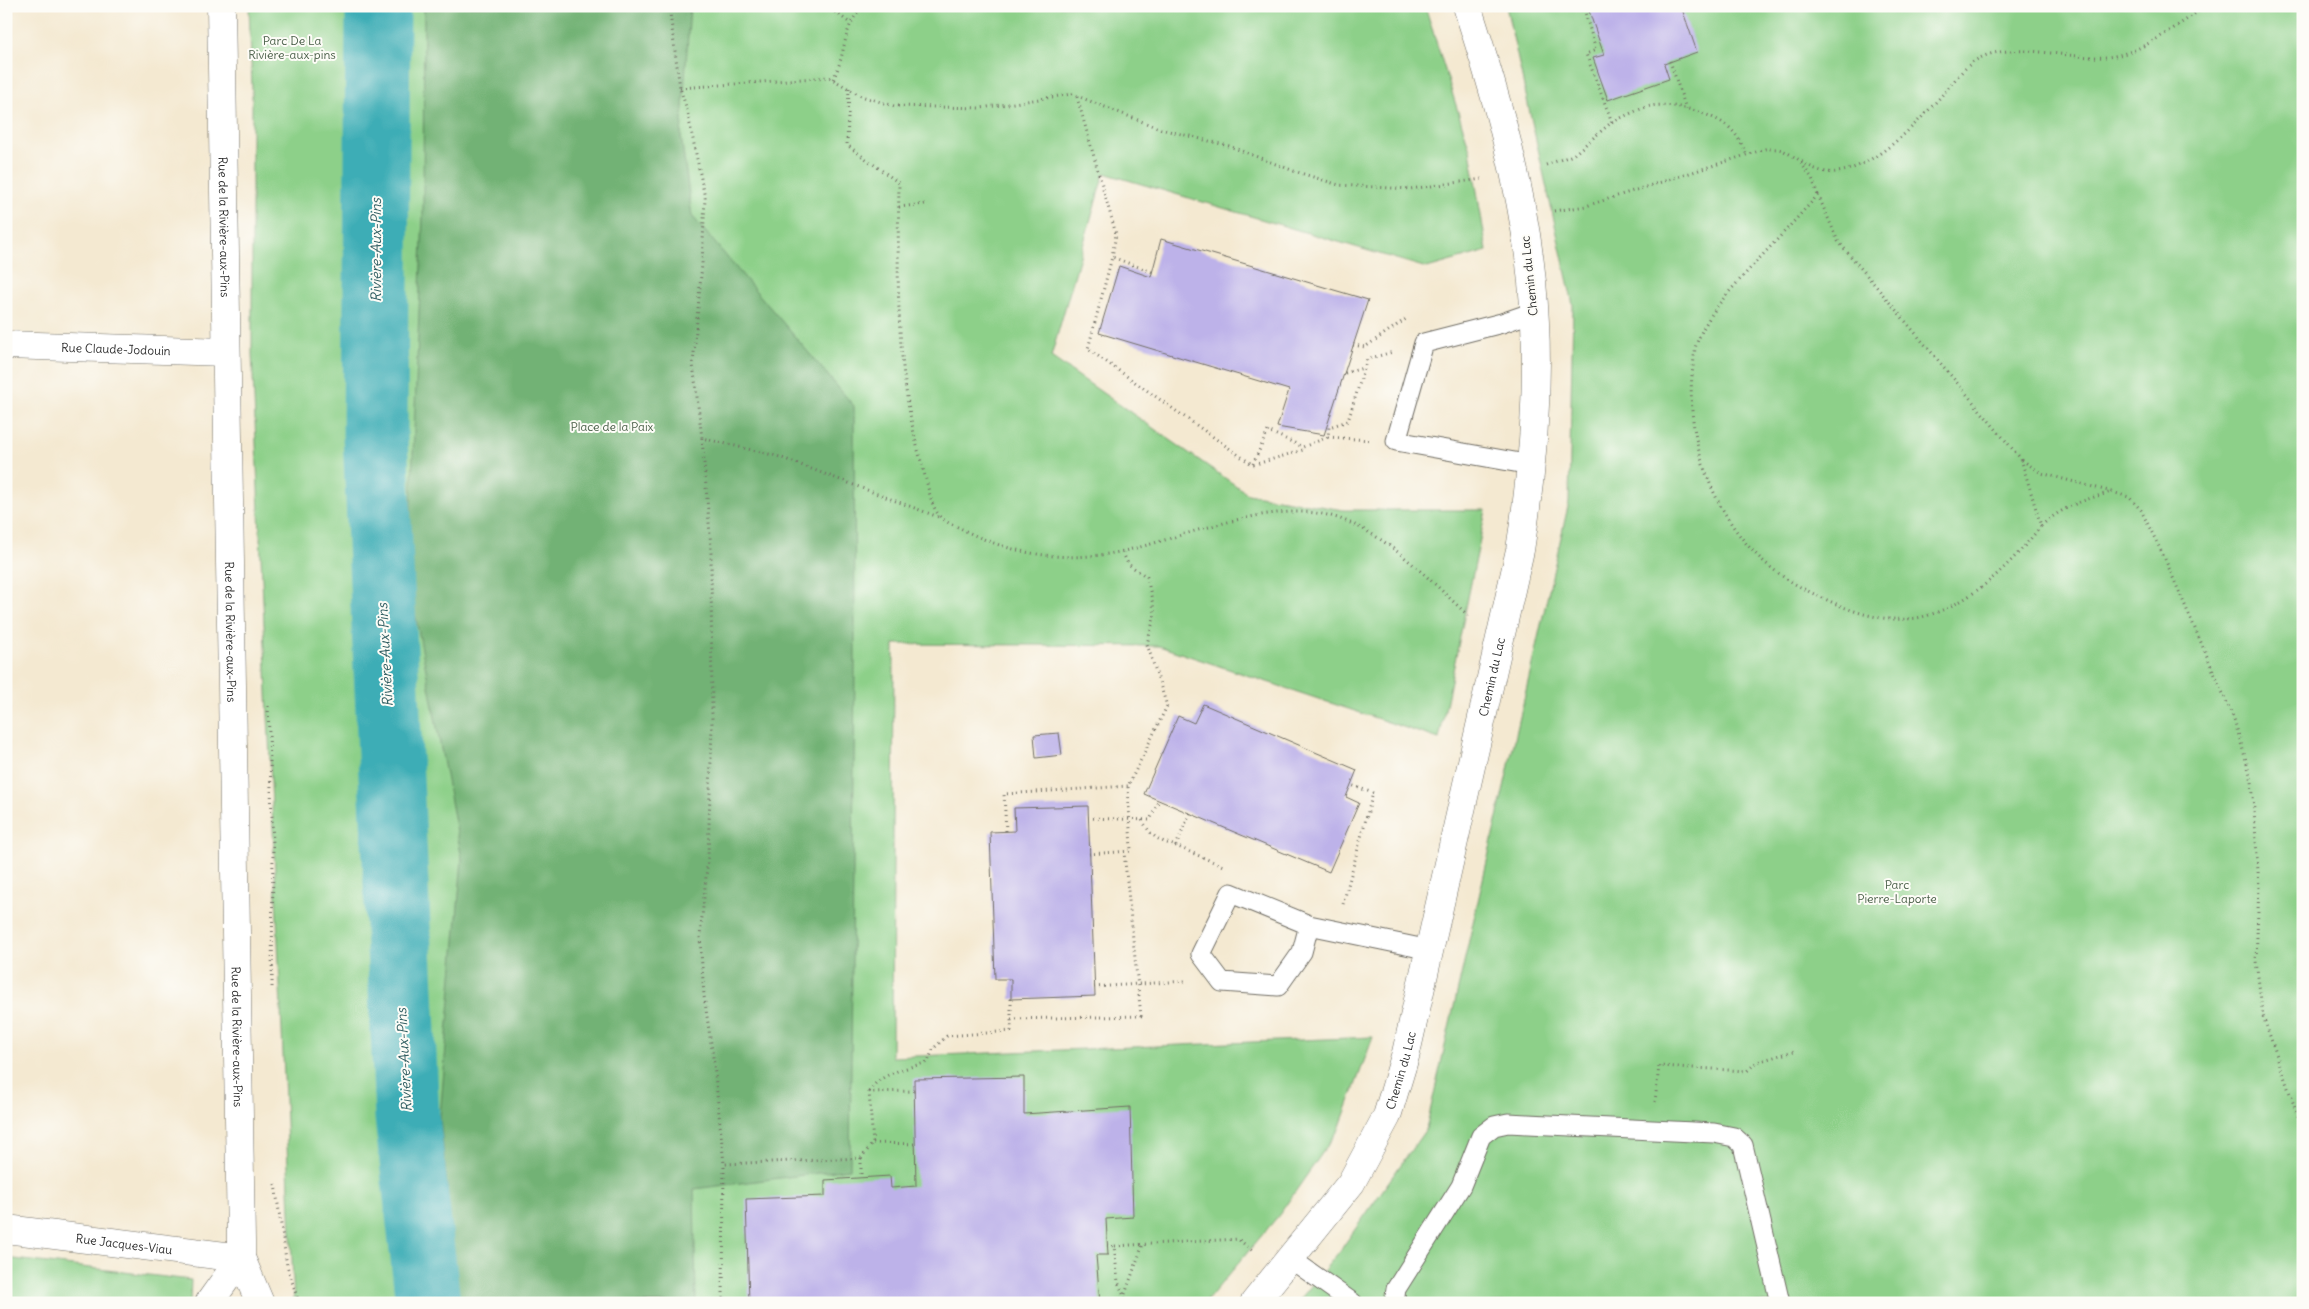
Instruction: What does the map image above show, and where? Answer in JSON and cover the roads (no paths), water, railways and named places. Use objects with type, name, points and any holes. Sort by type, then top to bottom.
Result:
[{"type":"street","name":"Rue de la Rivière-aux-Pins","points":[[221,6],[242,1258],[260,1303]]},
{"type":"street","name":"Chemin du Lac","points":[[1254,1303],[1351,1183],[1387,1116],[1406,1053],[1520,550],[1531,466],[1535,371],[1532,282],[1522,215],[1508,145],[1466,6]]},
{"type":"street","name":"Rue Claude-Jodouin","points":[[6,345],[226,352]]},
{"type":"street","name":"Rue Jacques-Viau","points":[[6,1229],[242,1258]]},
{"type":"street","points":[[209,1303],[242,1258]]},
{"type":"lane","points":[[1531,466],[1396,441],[1424,342],[1502,323],[1534,312]]},
{"type":"lane","points":[[1308,925],[1302,952],[1278,986],[1222,982],[1201,954],[1231,892],[1308,925],[1430,950]]},
{"type":"lane","points":[[1394,1303],[1396,1289],[1461,1186],[1481,1136],[1494,1126],[1508,1123],[1714,1133],[1734,1137],[1743,1146],[1780,1303]]},
{"type":"lane","points":[[1291,1259],[1353,1303]]},
{"type":"waterway","name":"Rivière-Aux-Pins","points":[[378,6],[375,436],[407,1117],[428,1303]]},
{"type":"park label","name":"Parc De La Rivière-aux-pins","points":[[292,47]]},
{"type":"park label","name":"Place de la Paix","points":[[612,426]]},
{"type":"park label","name":"Parc Pierre-Laporte","points":[[1897,891]]}]
